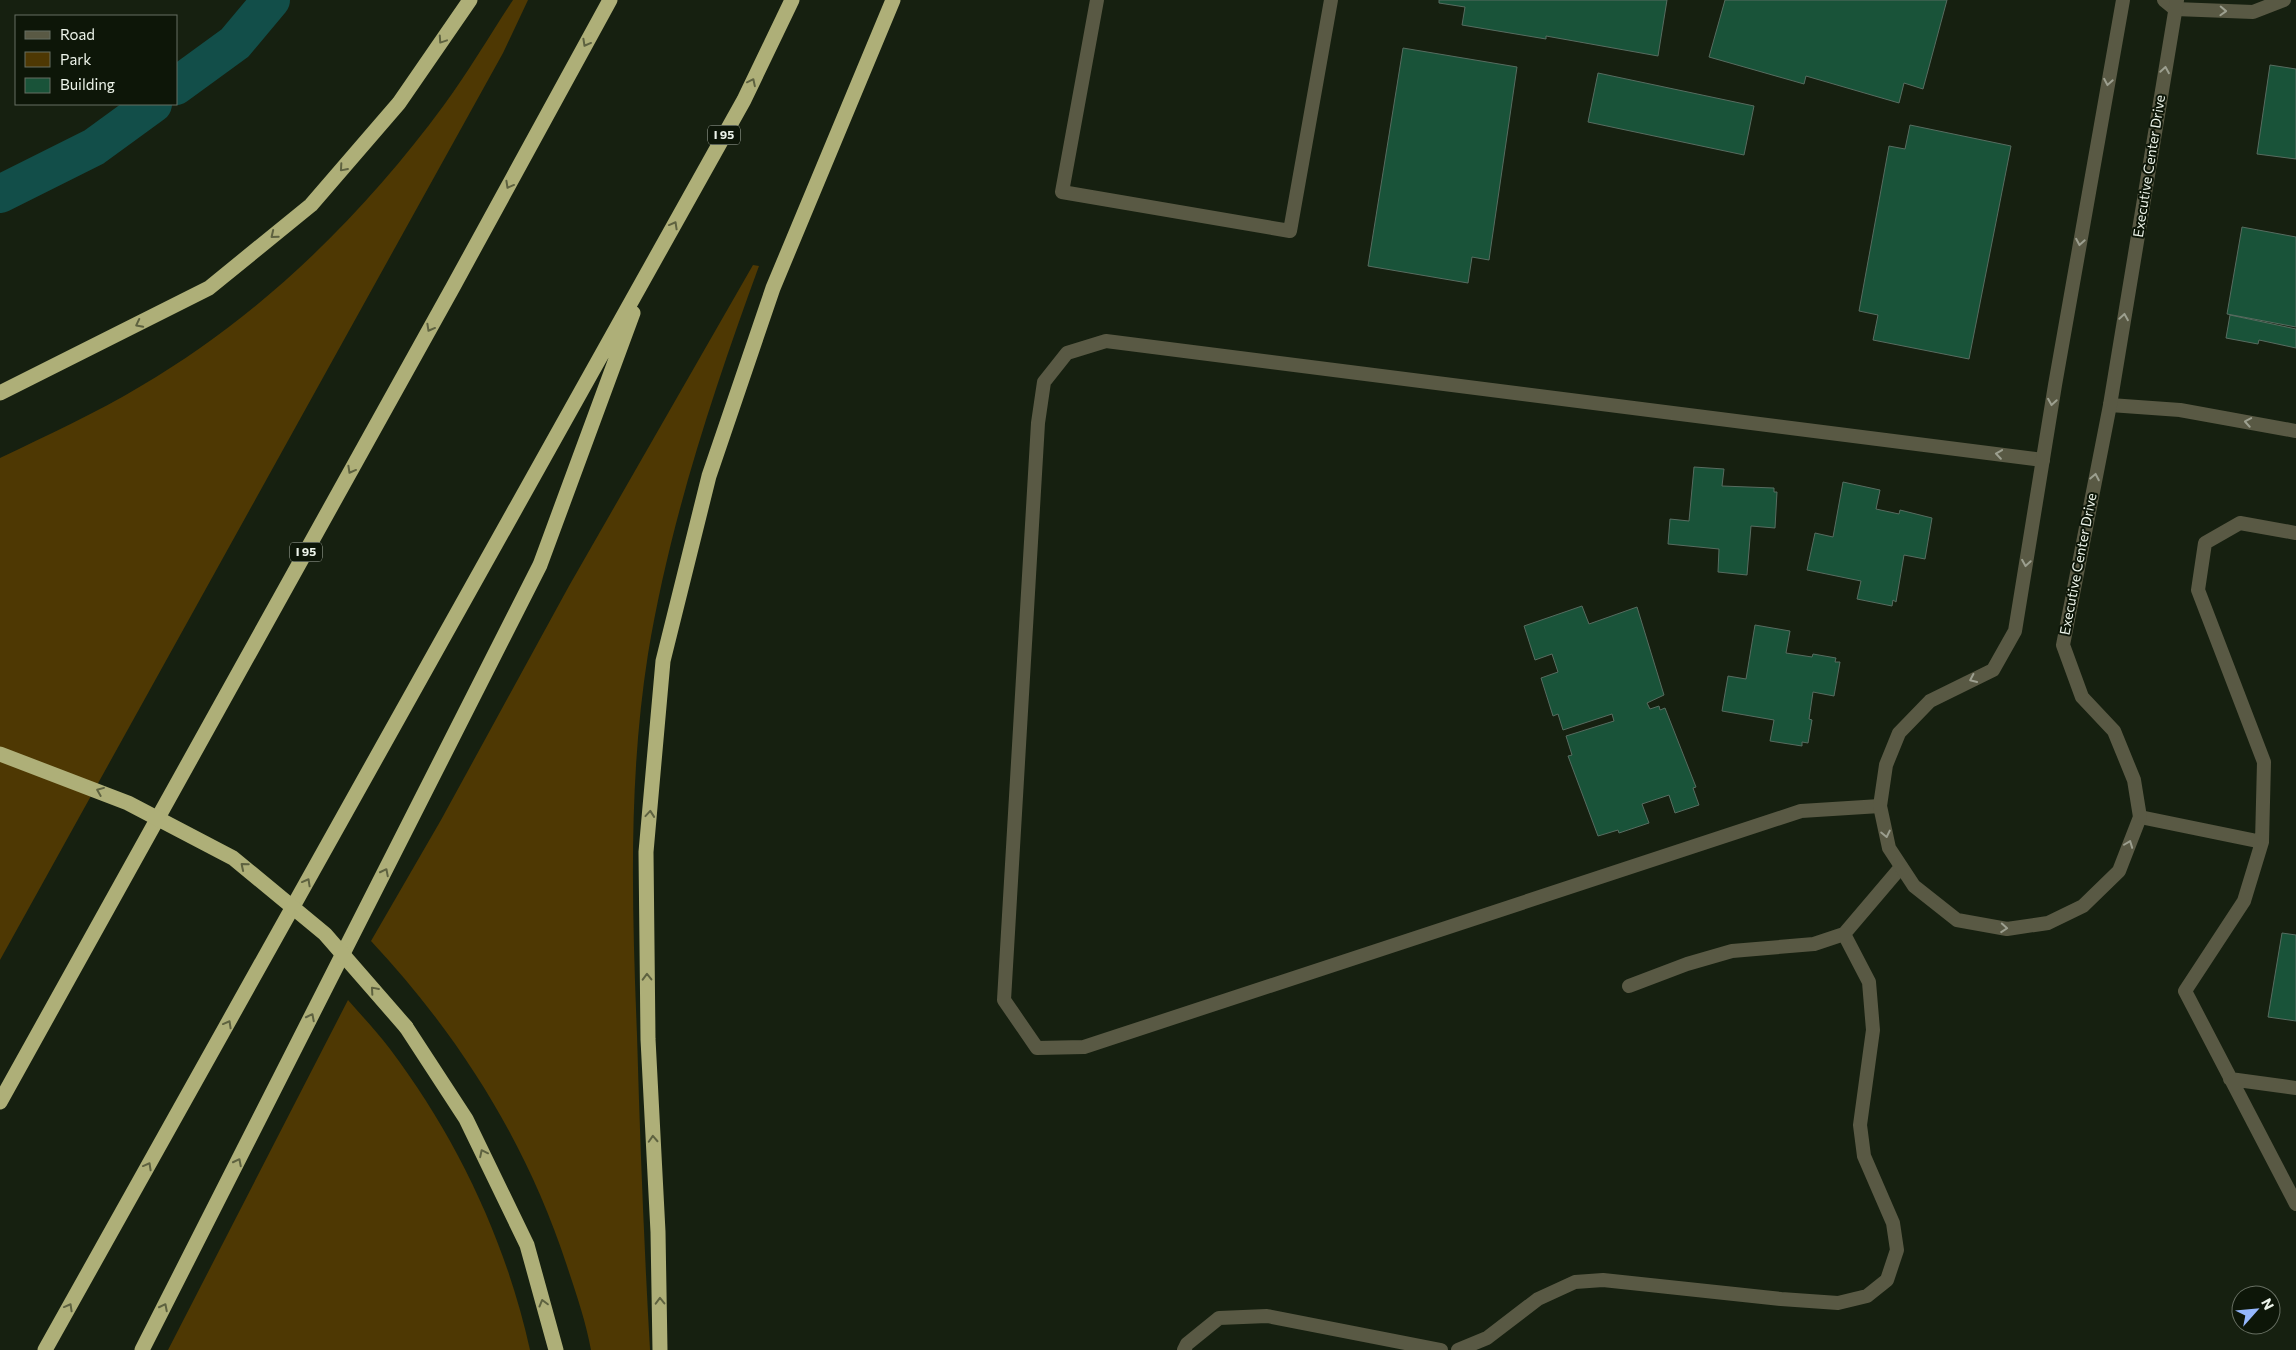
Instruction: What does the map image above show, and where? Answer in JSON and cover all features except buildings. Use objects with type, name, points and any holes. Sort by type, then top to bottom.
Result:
[{"type":"highway","points":[[0,393],[209,288],[312,205],[399,103],[470,0]]},
{"type":"highway","name":"I 95","points":[[0,1102],[453,287],[610,0]]},
{"type":"highway","name":"I 95","points":[[45,1350],[744,100],[792,0]]},
{"type":"highway","points":[[660,1350],[658,1232],[648,1039],[646,852],[663,661],[709,476],[773,288],[893,0]]},
{"type":"highway","points":[[142,1350],[540,565],[650,268]]},
{"type":"highway","points":[[0,754],[128,802],[233,858],[326,934],[406,1026],[466,1119],[527,1245],[556,1350]]},
{"type":"street","points":[[1097,0],[1062,192],[1290,231],[1331,0]]},
{"type":"street","points":[[2123,0],[2015,631],[1992,670],[1930,701],[1899,733],[1886,766],[1880,806],[1889,848],[1914,886],[1957,920],[2007,929],[2048,923],[2083,906],[2119,870],[2140,817],[2262,842]]},
{"type":"street","points":[[2172,3],[2253,12],[2284,0]]},
{"type":"street","name":"Executive Center Drive","points":[[2140,817],[2134,780],[2114,732],[2082,696],[2063,645],[2110,405],[2172,3]]},
{"type":"street","points":[[1880,806],[1802,811],[1084,1047],[1037,1048],[1004,1000],[1038,423],[1044,382],[1067,353],[1106,341],[2043,460]]},
{"type":"street","points":[[2110,405],[2180,410],[2296,431]]},
{"type":"street","points":[[2296,533],[2240,523],[2206,543],[2198,590],[2264,762],[2262,842],[2244,902],[2185,991],[2296,1204]]},
{"type":"street","points":[[1630,986],[1687,964],[1732,951],[1814,944],[1844,934],[1901,867]]},
{"type":"street","points":[[1458,1350],[1487,1338],[1538,1299],[1575,1282],[1603,1280],[1781,1299],[1838,1303],[1867,1296],[1888,1280],[1897,1250],[1893,1223],[1864,1156],[1860,1125],[1873,1030],[1869,982],[1844,934]]},
{"type":"street","points":[[2230,1079],[2296,1088]]},
{"type":"street","points":[[1184,1350],[1187,1344],[1219,1318],[1267,1316],[1350,1330],[1441,1350]]},
{"type":"green space","points":[[513,0],[528,0],[503,53],[0,960],[0,458],[89,415],[141,386],[228,328],[268,295],[344,224],[413,146],[471,66]]},
{"type":"green space","points":[[753,265],[759,266],[709,409],[668,555],[648,654],[637,749],[633,844],[635,987],[650,1350],[591,1350],[577,1297],[551,1221],[511,1134],[461,1053],[433,1014],[371,941],[441,820],[569,586]]},
{"type":"green space","points":[[348,1000],[385,1043],[414,1083],[437,1118],[457,1155],[493,1230],[520,1309],[530,1350],[168,1350]]},
{"type":"waterway","points":[[178,85],[235,43],[271,0]]},
{"type":"waterway","points":[[0,194],[94,147],[152,105]]}]
